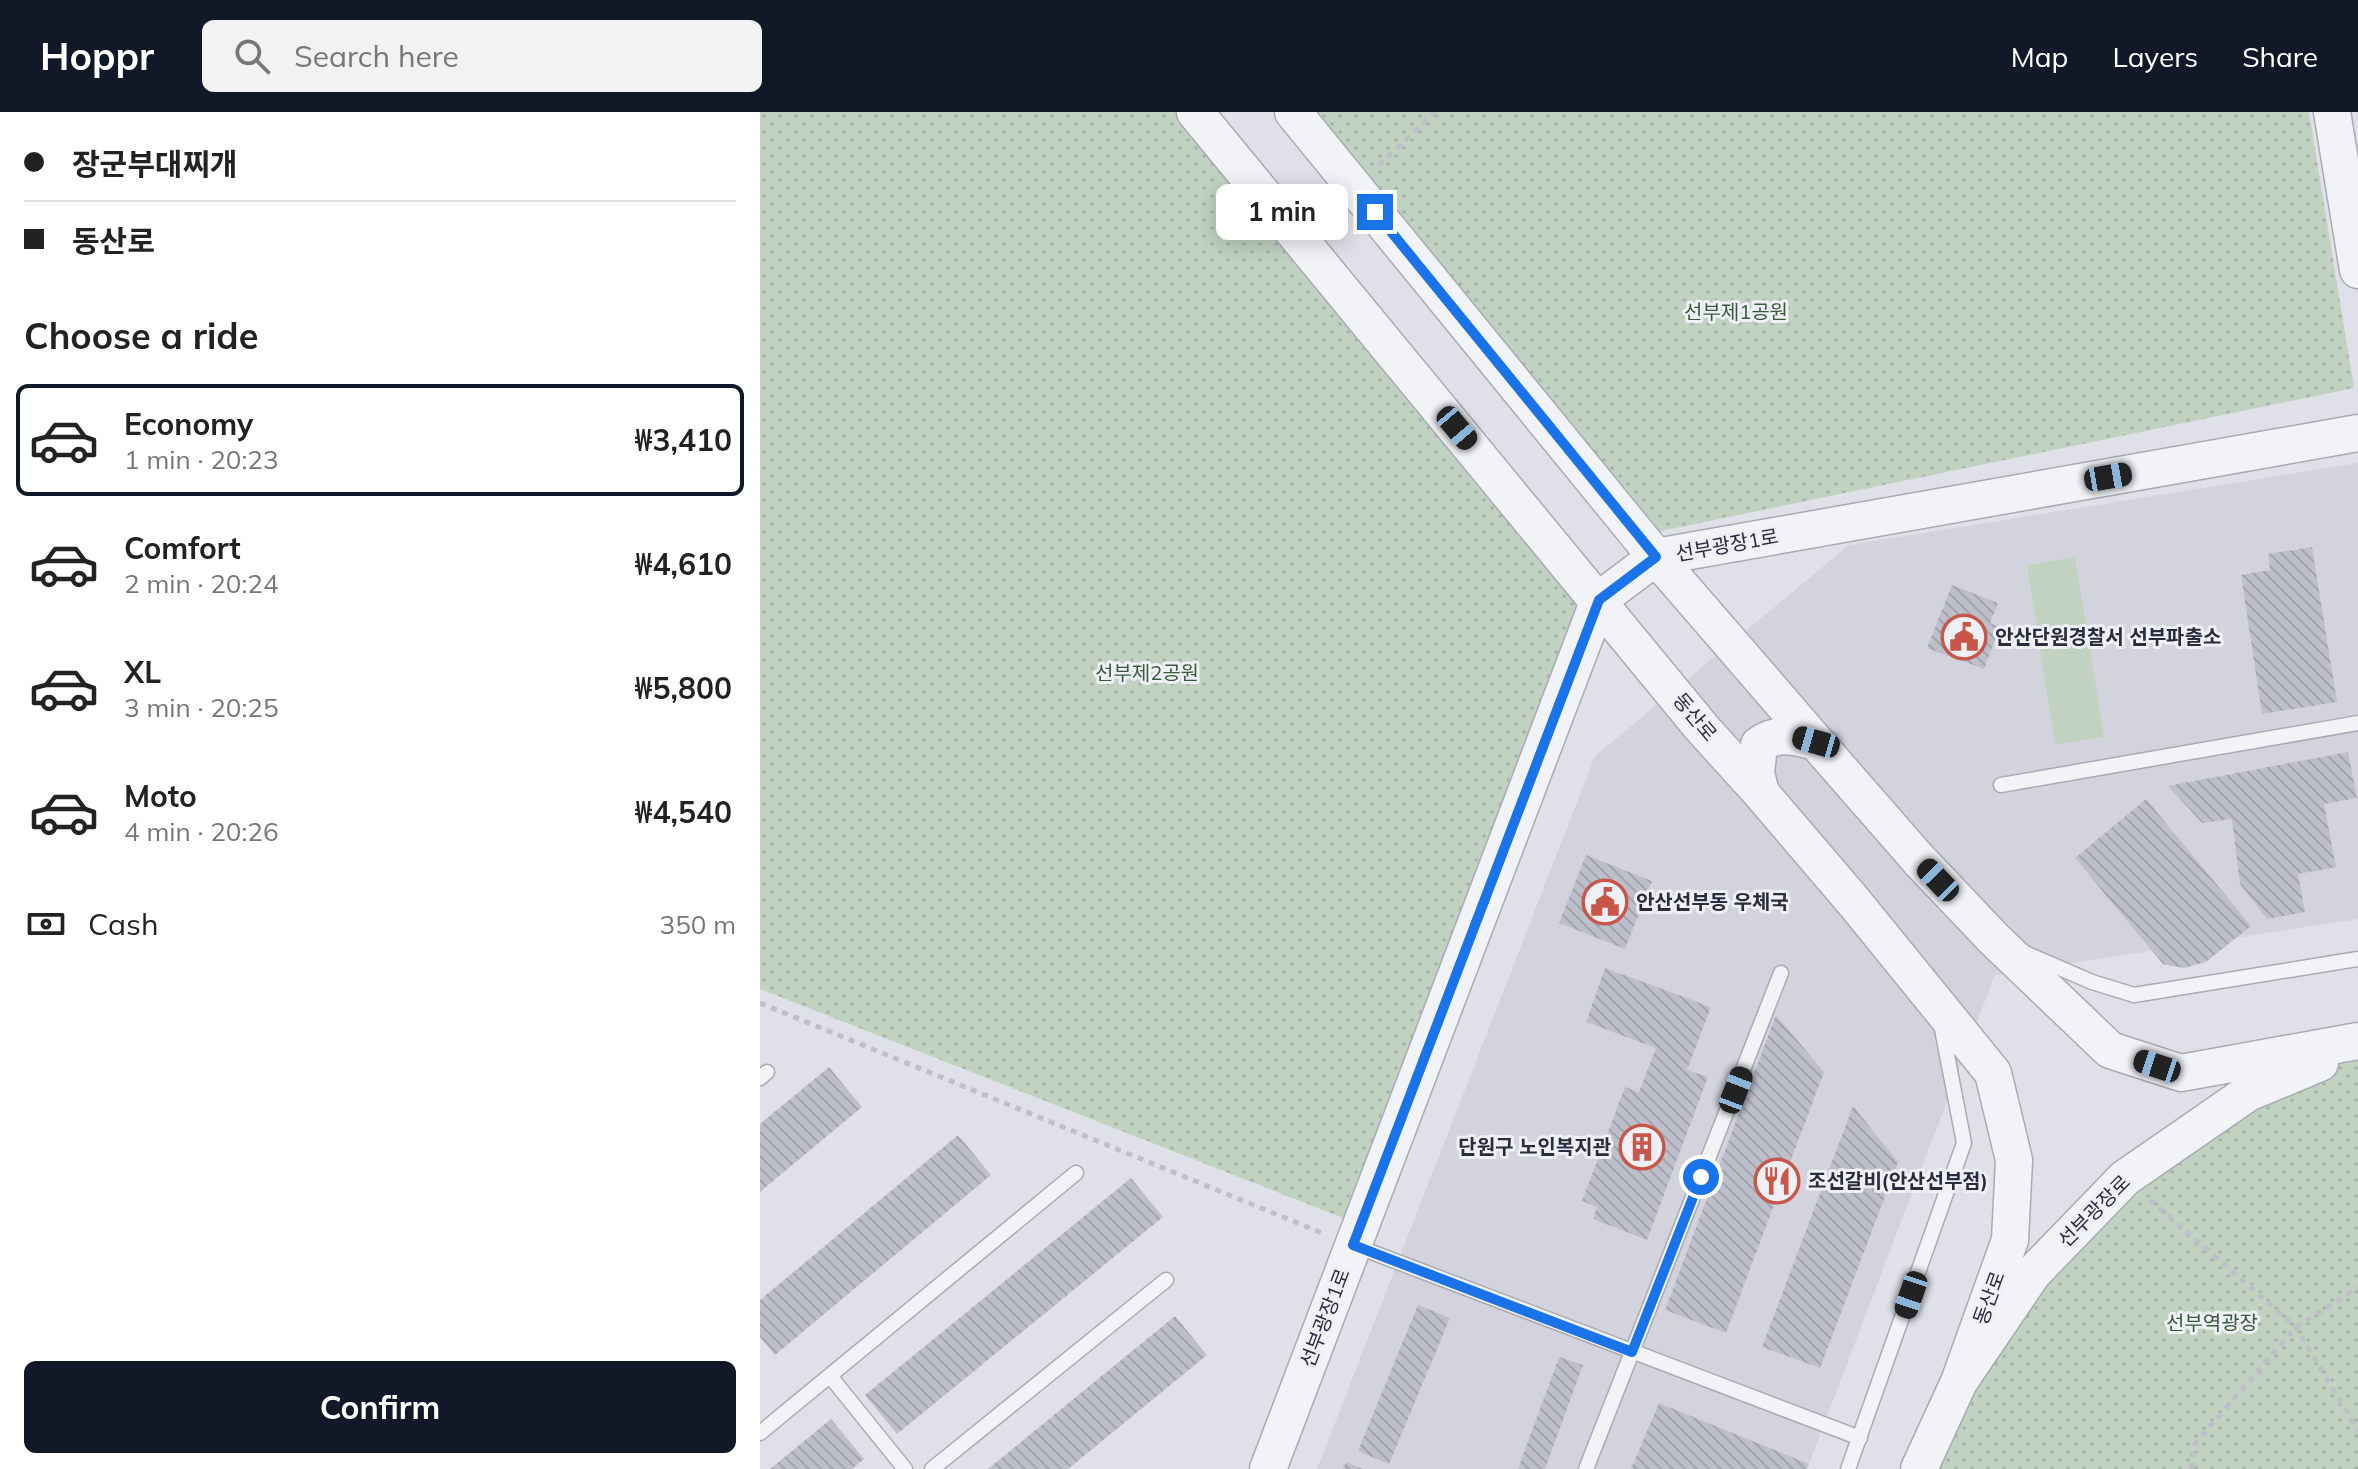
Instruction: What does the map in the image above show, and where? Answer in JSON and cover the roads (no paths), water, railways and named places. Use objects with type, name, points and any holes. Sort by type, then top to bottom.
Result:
[{"type":"street","name":"동산로","points":[[1195,112],[1702,728],[1761,793],[1993,1073],[2014,1160],[2010,1240],[1959,1382]]},
{"type":"street","points":[[1293,112],[1656,557],[1816,742],[1919,860],[1994,939],[2110,1050],[2181,1073],[2358,1041]]},
{"type":"street","points":[[2332,112],[2358,270]]},
{"type":"street","name":"선부광장1로","points":[[1268,1469],[1599,600],[1656,557],[2358,433]]},
{"type":"street","points":[[1761,793],[1756,773],[1759,745],[1770,737],[1785,736],[1816,742]]},
{"type":"street","name":"선부광장로","points":[[1919,1469],[1959,1382],[2033,1273],[2125,1178],[2248,1093],[2358,1047]]},
{"type":"lane","points":[[2001,785],[2358,723]]},
{"type":"lane","points":[[1994,939],[2092,982],[2134,995],[2358,959]]},
{"type":"lane","points":[[1586,1469],[1781,973]]},
{"type":"lane","points":[[1848,1469],[1964,1143],[1937,1003]]},
{"type":"lane","points":[[760,1433],[1076,1173]]},
{"type":"lane","points":[[1353,1245],[1860,1438]]},
{"type":"lane","points":[[932,1469],[1166,1280]]},
{"type":"lane","points":[[830,1376],[905,1469]]},
{"type":"place","name":"안산단원경찰서 선부파출소","points":[[1964,637]]},
{"type":"place","name":"안산선부동 우체국","points":[[1605,902]]},
{"type":"place","name":"단원구 노인복지관","points":[[1642,1147]]},
{"type":"place","name":"조선갈비(안산선부점)","points":[[1777,1181]]},
{"type":"park label","name":"선부제1공원","points":[[1736,312]]},
{"type":"park label","name":"선부제2공원","points":[[1147,673]]},
{"type":"park label","name":"선부역광장","points":[[2212,1323]]}]
